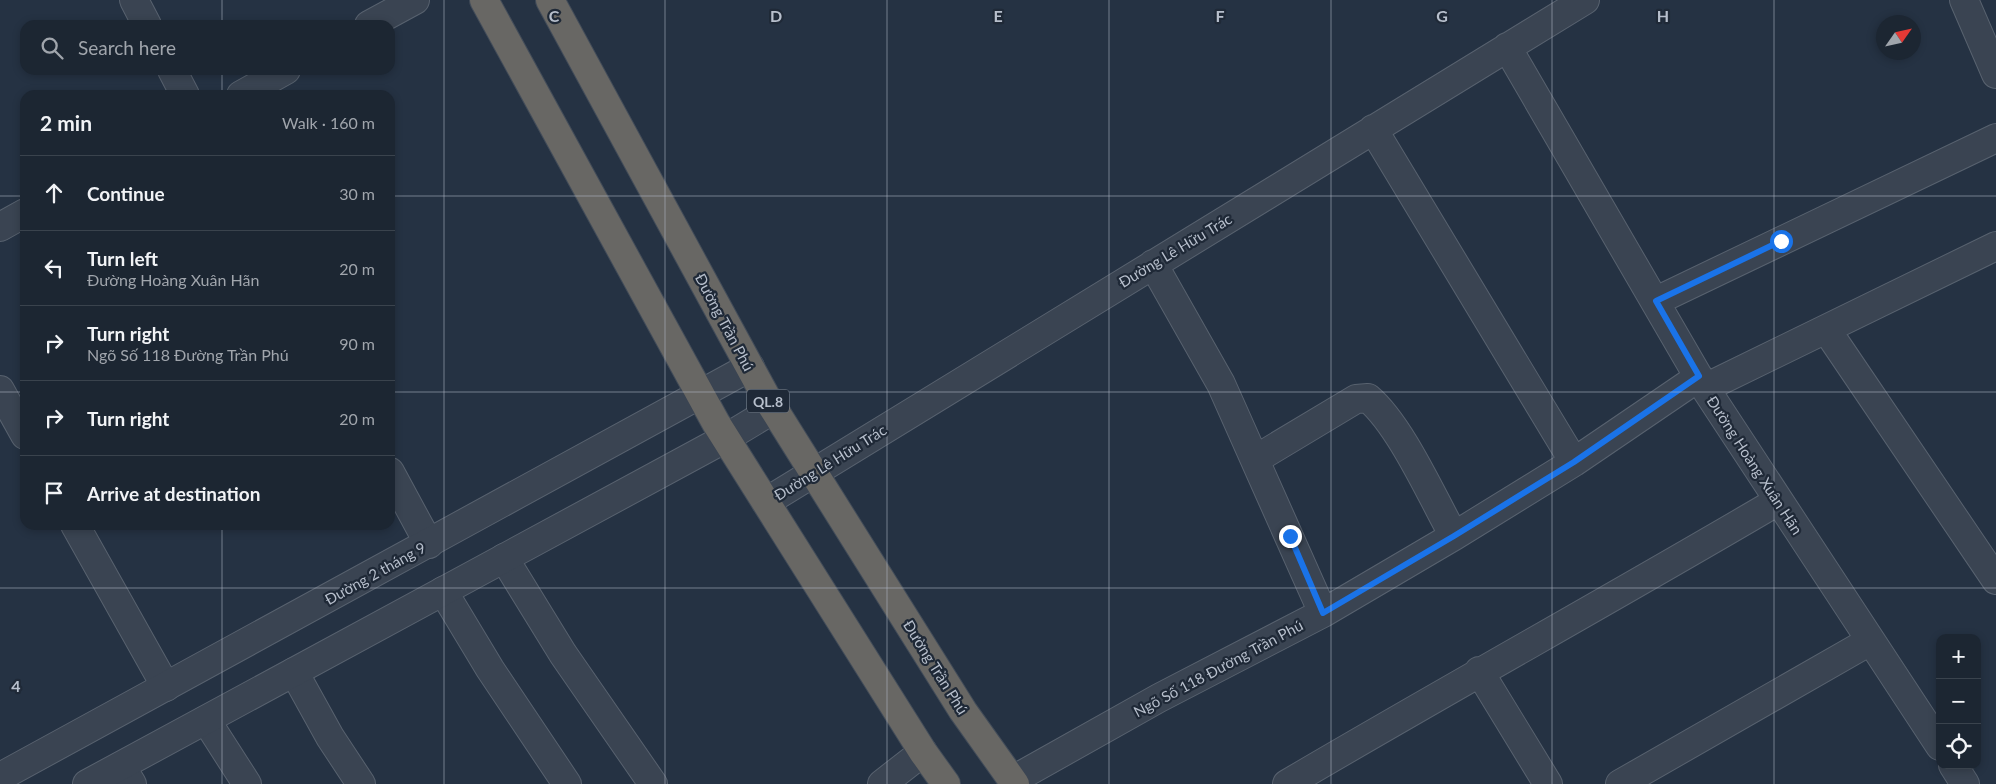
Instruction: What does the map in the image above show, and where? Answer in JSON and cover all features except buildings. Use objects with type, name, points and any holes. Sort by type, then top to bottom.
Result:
[{"type":"highway","points":[[484,0],[726,438],[923,752],[946,784]]},
{"type":"highway","name":"Đường Trần Phú","points":[[550,0],[774,409],[963,711],[1014,782]]},
{"type":"street","points":[[134,0],[144,20]]},
{"type":"street","points":[[378,20],[415,0]]},
{"type":"street","name":"Đường Lê Hữu Trác","points":[[766,502],[1585,0]]},
{"type":"street","points":[[1964,0],[1996,74]]},
{"type":"street","name":"Đường Hoàng Xuân Hãn","points":[[1507,47],[1702,382],[1936,740]]},
{"type":"street","points":[[175,75],[182,90]]},
{"type":"street","points":[[250,90],[277,75]]},
{"type":"street","points":[[1372,129],[1574,462]]},
{"type":"street","points":[[1656,301],[1996,138]]},
{"type":"street","points":[[0,227],[20,216]]},
{"type":"street","name":"Ngõ Số 118 Đường Trần Phú","points":[[1014,782],[1159,698],[1323,613],[1454,536],[1702,382],[1826,329],[1996,246]]},
{"type":"street","points":[[1153,264],[1221,384],[1323,613]]},
{"type":"street","points":[[1826,329],[1996,580]]},
{"type":"street","name":"Đường 2 tháng 9","points":[[0,777],[750,367]]},
{"type":"street","points":[[0,390],[20,426]]},
{"type":"street","points":[[1256,459],[1356,399],[1368,398],[1379,408],[1395,431],[1454,536]]},
{"type":"street","points":[[87,784],[126,775],[206,720],[726,438],[774,409]]},
{"type":"street","points":[[395,481],[429,544]]},
{"type":"street","points":[[1287,784],[1479,671],[1604,603],[1778,501]]},
{"type":"street","points":[[78,530],[166,687]]},
{"type":"street","points":[[504,558],[563,654],[653,784]]},
{"type":"street","points":[[443,591],[490,669],[567,784]]},
{"type":"street","points":[[1620,784],[1870,641]]},
{"type":"street","points":[[1479,671],[1548,784]]},
{"type":"street","points":[[294,672],[330,737],[362,784]]},
{"type":"street","points":[[206,720],[247,784]]},
{"type":"street","points":[[882,784],[923,752]]},
{"type":"street","points":[[1956,769],[1965,784]]},
{"type":"route","points":[[1290,536],[1323,613],[1454,536],[1574,462],[1699,376],[1656,301],[1781,241]]}]
